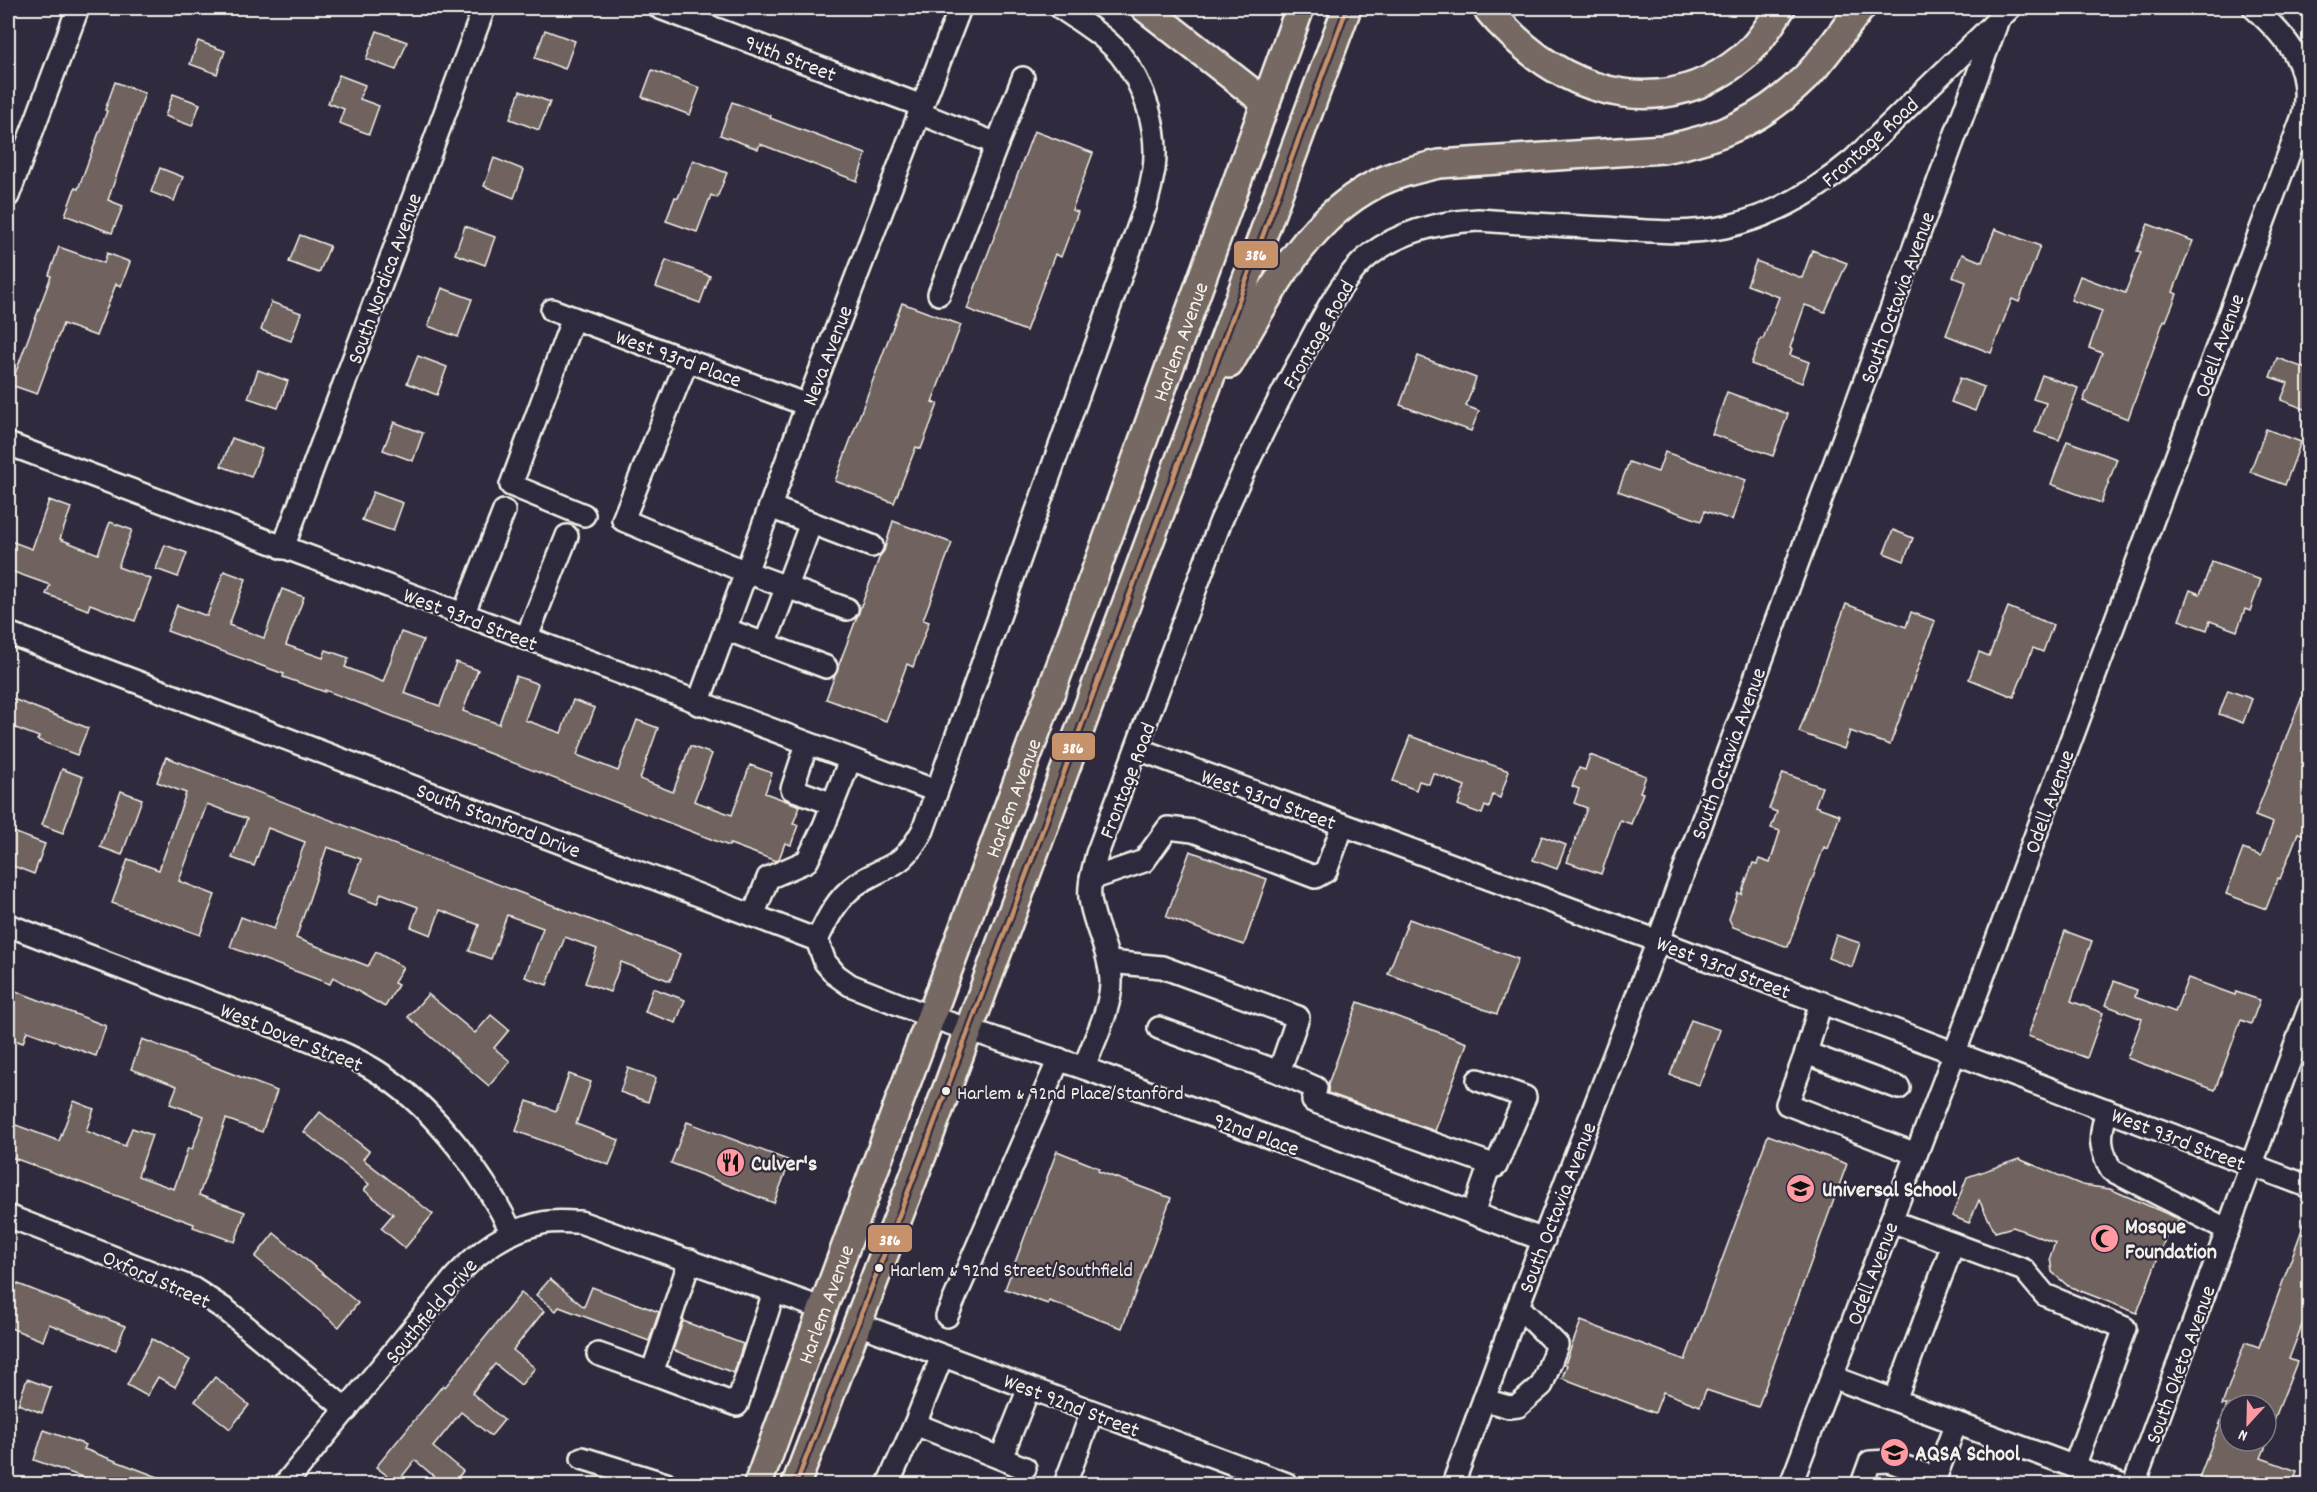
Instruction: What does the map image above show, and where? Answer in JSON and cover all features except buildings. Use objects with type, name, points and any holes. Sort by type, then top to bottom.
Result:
[{"type":"main road","points":[[1145,8],[1266,103]]},
{"type":"main road","name":"Harlem Avenue","points":[[758,1485],[1300,8]]},
{"type":"main road","name":"Harlem Avenue","points":[[796,1485],[969,1029],[1347,8]]},
{"type":"main road","points":[[1487,8],[1525,48],[1558,72],[1585,85],[1618,93],[1649,95],[1680,91],[1712,78],[1743,58],[1766,32],[1781,8]]},
{"type":"main road","points":[[1191,430],[1285,268],[1311,235],[1341,207],[1374,185],[1405,173],[1439,164],[1663,149],[1694,144],[1720,135],[1750,121],[1782,99],[1808,75],[1861,8]]},
{"type":"street","points":[[8,196],[78,8]]},
{"type":"street","name":"South Nordica Avenue","points":[[283,548],[484,8]]},
{"type":"street","name":"Neva Avenue","points":[[698,704],[807,405],[960,8]]},
{"type":"street","points":[[969,1029],[931,1017],[850,985],[836,975],[825,962],[817,940],[832,910],[843,896],[857,885],[898,864],[912,849],[923,830],[1146,205],[1154,169],[1154,135],[1147,105],[1136,79],[1119,53],[1089,27],[1061,8]]},
{"type":"street","name":"Odell Avenue","points":[[1791,1485],[2303,116],[2307,97],[2304,74],[2296,53],[2254,8]]},
{"type":"street","name":"94th Street","points":[[666,9],[921,109],[997,144]]},
{"type":"street","name":"Frontage Road","points":[[1084,1068],[1108,1003],[1111,983],[1110,962],[1090,902],[1091,879],[1097,854],[1217,533],[1240,478],[1290,377],[1347,278],[1371,254],[1394,240],[1423,228],[1451,222],[1478,220],[1653,232],[1724,227],[1759,217],[1795,202],[1832,178],[2004,13]]},
{"type":"street","name":"South Octavia Avenue","points":[[1453,1485],[1518,1306],[1658,941],[2004,13]]},
{"type":"street","points":[[939,294],[1023,78]]},
{"type":"street","name":"West 93rd Place","points":[[552,310],[807,405]]},
{"type":"street","points":[[573,318],[511,485],[584,514]]},
{"type":"street","points":[[687,361],[623,520],[746,572],[848,609]]},
{"type":"street","name":"West 93rd Street","points":[[8,444],[698,704],[936,791]]},
{"type":"street","points":[[770,507],[872,546]]},
{"type":"street","points":[[463,615],[504,511]]},
{"type":"street","points":[[765,644],[811,523]]},
{"type":"street","points":[[526,639],[567,536]]},
{"type":"street","points":[[725,629],[826,667]]},
{"type":"street","name":"South Stanford Drive","points":[[8,633],[817,940]]},
{"type":"street","points":[[807,744],[792,789],[833,804]]},
{"type":"street","name":"West 93rd Street","points":[[1138,749],[1658,941],[2310,1187]]},
{"type":"street","points":[[753,916],[768,878],[807,861],[850,760]]},
{"type":"street","points":[[1091,879],[1144,861],[1168,828],[1193,831],[1315,877],[1326,871],[1343,825]]},
{"type":"street","name":"West Dover Street","points":[[8,926],[318,1043],[376,1071],[408,1095],[439,1125],[500,1206],[512,1233]]},
{"type":"street","points":[[1110,962],[1162,967],[1298,1017],[1279,1072]]},
{"type":"street","points":[[1821,1002],[1806,1053],[1787,1104],[1916,1154]]},
{"type":"street","name":"South Oketo Avenue","points":[[2134,1485],[2310,1006]]},
{"type":"street","points":[[1159,1028],[1316,1088],[1313,1101],[1497,1166],[1525,1097],[1478,1080]]},
{"type":"street","name":"92nd Place","points":[[969,1029],[1084,1068],[1544,1240]]},
{"type":"street","points":[[1806,1053],[1899,1088]]},
{"type":"street","points":[[947,1316],[1059,1059]]},
{"type":"street","points":[[2107,1110],[2100,1133],[2102,1152],[2111,1170],[2228,1230]]},
{"type":"street","points":[[1473,1213],[1490,1164]]},
{"type":"street","name":"Oxford Street","points":[[8,1216],[192,1288],[226,1310],[347,1410]]},
{"type":"street","points":[[1891,1221],[2024,1270],[2045,1295],[2125,1328],[2074,1467]]},
{"type":"street","name":"Southfield Drive","points":[[285,1485],[475,1255],[496,1240],[544,1222],[580,1222],[823,1309]]},
{"type":"street","points":[[1895,1400],[1953,1244]]},
{"type":"street","points":[[652,1373],[690,1260]]},
{"type":"street","points":[[598,1354],[736,1405],[774,1292]]},
{"type":"street","points":[[1485,1400],[1509,1407],[1518,1406],[1542,1385],[1557,1345],[1518,1306]]},
{"type":"street","name":"West 92nd Street","points":[[858,1324],[1287,1485]]},
{"type":"street","points":[[888,1485],[942,1356]]},
{"type":"street","points":[[1832,1377],[2121,1485]]},
{"type":"street","points":[[1001,1458],[1029,1388]]},
{"type":"street","points":[[1065,1485],[1092,1412]]},
{"type":"street","points":[[1862,1485],[1870,1462],[1889,1461],[1934,1481],[1956,1423]]},
{"type":"street","points":[[915,1424],[1025,1468]]},
{"type":"street","points":[[582,1458],[666,1485]]},
{"type":"transit line","name":"386","points":[[796,1484],[926,1145],[1347,8]]},
{"type":"place","name":"Harlem & 92nd Place/Stanford","points":[[946,1091]]},
{"type":"place","name":"Culver's","points":[[730,1162]]},
{"type":"place","name":"Universal School","points":[[1801,1188]]},
{"type":"place","name":"Mosque Foundation","points":[[2104,1238]]},
{"type":"place","name":"Harlem & 92nd Street/Southfield","points":[[879,1268]]},
{"type":"place","name":"AQSA School","points":[[1894,1452]]}]
